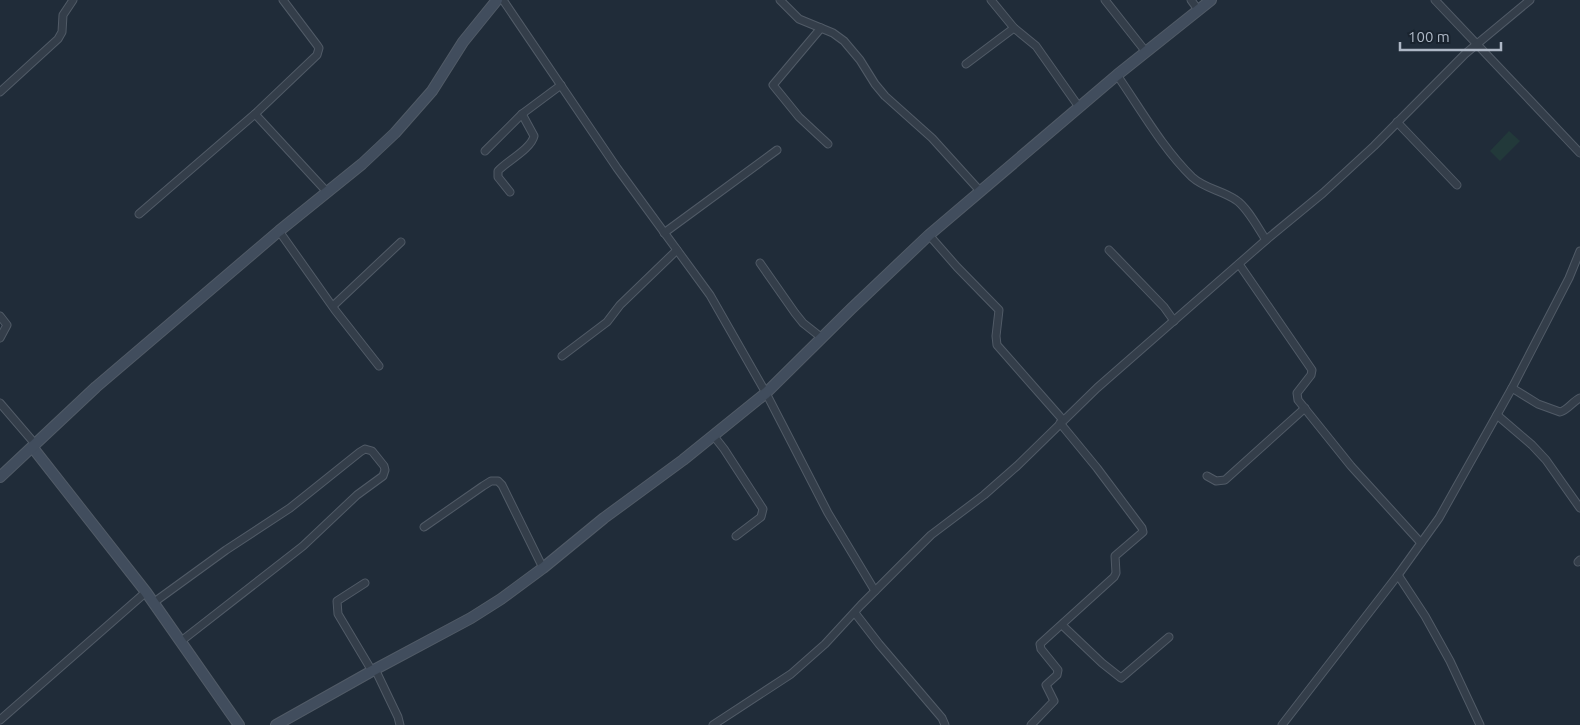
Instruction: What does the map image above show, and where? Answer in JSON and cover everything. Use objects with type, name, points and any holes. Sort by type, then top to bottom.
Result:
[{"type":"street","points":[[0,92],[58,39],[62,32],[63,15],[74,0]]},
{"type":"street","points":[[139,214],[255,114],[319,52],[317,45],[283,0]]},
{"type":"street","points":[[0,477],[96,387],[375,151],[432,91],[463,42],[498,0]]},
{"type":"street","points":[[503,0],[617,168],[710,295],[766,393],[828,513],[875,591]]},
{"type":"street","points":[[780,0],[798,19],[833,33],[844,41],[885,96],[932,138],[980,191]]},
{"type":"street","points":[[991,0],[1014,28],[1036,46],[1079,107]]},
{"type":"street","points":[[1106,0],[1146,52]]},
{"type":"street","points":[[1191,0],[1199,11]]},
{"type":"street","points":[[276,725],[373,670],[471,618],[501,599],[543,568],[604,518],[683,460],[766,393],[929,235],[1117,75],[1211,0]]},
{"type":"street","points":[[1435,0],[1580,153]]},
{"type":"street","points":[[713,725],[791,674],[825,644],[930,535],[984,495],[1017,466],[1096,388],[1324,192],[1374,146],[1476,44],[1492,33],[1530,0]]},
{"type":"street","points":[[821,28],[773,85],[799,117],[828,144]]},
{"type":"street","points":[[966,64],[1014,28]]},
{"type":"street","points":[[1117,75],[1161,138],[1193,178],[1208,188],[1227,195],[1241,204],[1266,240]]},
{"type":"street","points":[[485,152],[522,114],[561,85]]},
{"type":"street","points":[[255,114],[327,192]]},
{"type":"street","points":[[510,192],[498,177],[498,171],[528,146],[534,136],[522,114]]},
{"type":"street","points":[[1397,122],[1458,185]]},
{"type":"street","points":[[664,233],[777,150]]},
{"type":"street","points":[[279,231],[332,306],[379,366]]},
{"type":"street","points":[[929,235],[999,310],[997,344],[1061,421],[1143,530],[1141,535],[1115,556],[1116,573],[1114,577],[1040,644],[1041,650],[1058,670],[1057,675],[1046,685],[1054,698],[1053,704],[1032,725]]},
{"type":"street","points":[[332,306],[401,242]]},
{"type":"street","points":[[562,356],[607,322],[620,305],[677,250]]},
{"type":"street","points":[[1109,250],[1164,307],[1174,321]]},
{"type":"street","points":[[1282,725],[1398,575],[1449,501],[1512,388],[1564,287],[1580,251]]},
{"type":"street","points":[[760,264],[795,314],[822,338]]},
{"type":"street","points":[[1239,264],[1310,365],[1311,375],[1297,393],[1297,396],[1351,466],[1421,543]]},
{"type":"street","points":[[0,316],[7,325],[0,338]]},
{"type":"street","points":[[1512,388],[1538,404],[1560,412],[1580,398]]},
{"type":"street","points":[[0,403],[146,592],[239,725]]},
{"type":"street","points":[[1207,476],[1216,481],[1225,480],[1305,408]]},
{"type":"street","points":[[1497,415],[1532,445],[1546,460],[1580,508]]},
{"type":"street","points":[[713,435],[763,509],[762,517],[736,536]]},
{"type":"street","points":[[153,603],[226,550],[290,508],[365,449],[372,451],[384,466],[383,476],[357,495],[303,546],[180,642]]},
{"type":"street","points":[[424,527],[491,481],[498,481],[502,485],[543,568]]},
{"type":"street","points":[[1398,575],[1442,646],[1480,725]]},
{"type":"street","points":[[365,583],[337,601],[338,614],[373,670],[398,717],[400,725]]},
{"type":"street","points":[[0,720],[146,592]]},
{"type":"street","points":[[855,612],[879,644],[942,718],[945,725]]},
{"type":"street","points":[[1062,625],[1102,663],[1121,678],[1170,637]]},
{"type":"green space","points":[[1509,131],[1520,141],[1500,161],[1490,151]]}]
